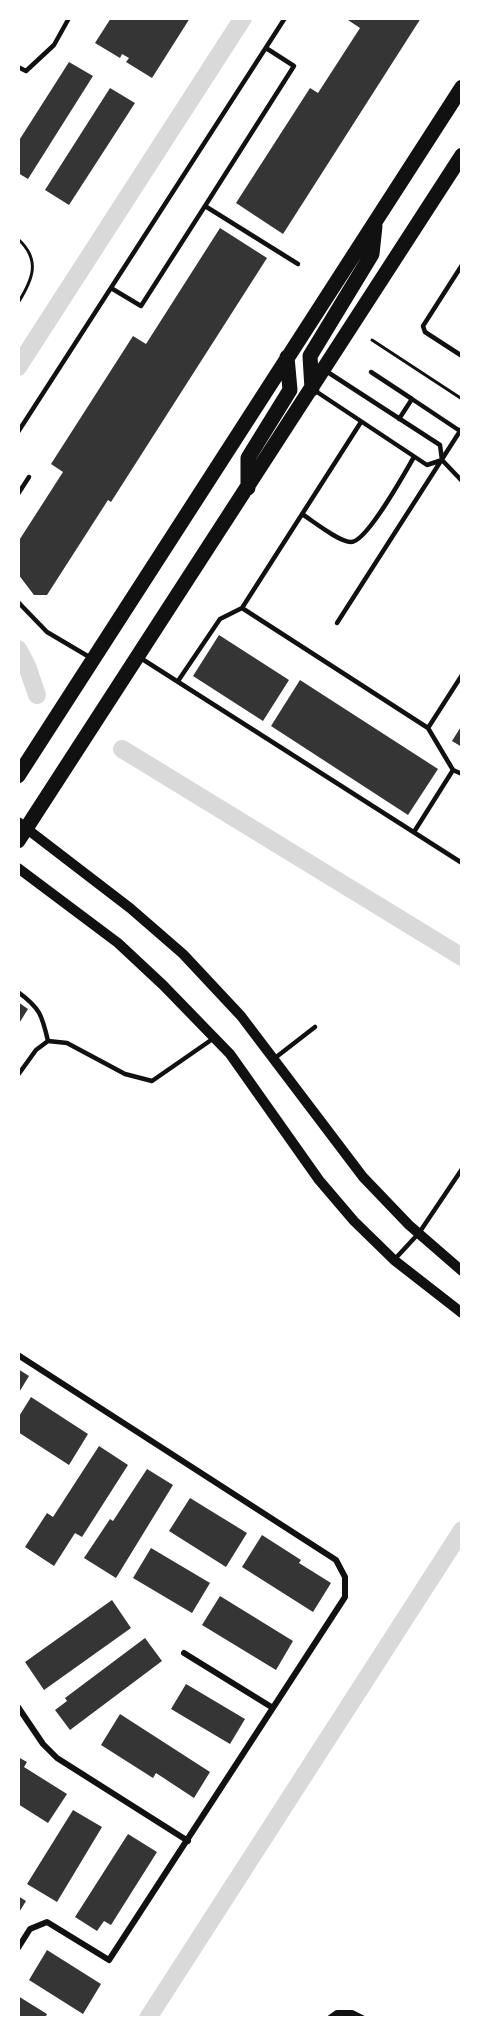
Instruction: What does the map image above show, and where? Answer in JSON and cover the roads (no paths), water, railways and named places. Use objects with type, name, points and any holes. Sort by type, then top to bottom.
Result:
[{"type":"main road","points":[[18,776],[462,87]]},
{"type":"main road","points":[[21,830],[139,657],[462,155]]},
{"type":"main road","points":[[312,389],[310,356],[372,254],[376,220]]},
{"type":"main road","points":[[248,488],[248,458],[290,390],[287,357]]},
{"type":"street","points":[[21,830],[130,908],[183,954],[241,1016],[363,1177],[419,1233],[462,1271]]},
{"type":"street","points":[[18,868],[118,943],[230,1054],[318,1180],[354,1221],[394,1260],[462,1313]]},
{"type":"street","points":[[18,1355],[336,1560],[345,1577],[345,1597],[108,1960],[47,1922],[30,1929],[18,1948]]},
{"type":"street","points":[[184,1653],[273,1708]]},
{"type":"street","points":[[18,1707],[42,1744],[57,1758],[188,1840]]},
{"type":"street","points":[[330,2018],[337,2013],[352,2013],[362,2018]]},
{"type":"lane","points":[[18,67],[26,71],[54,45],[69,18]]},
{"type":"lane","points":[[18,432],[285,18]]},
{"type":"lane","points":[[111,288],[141,306],[294,66],[266,48]]},
{"type":"lane","points":[[205,206],[298,264]]},
{"type":"lane","points":[[462,265],[423,326],[424,332],[462,356]]},
{"type":"lane","points":[[324,370],[440,446],[442,460],[462,481]]},
{"type":"lane","points":[[337,622],[461,429],[371,372]]},
{"type":"lane","points":[[312,389],[427,465],[442,460]]},
{"type":"lane","points":[[399,419],[412,399]]},
{"type":"lane","points":[[178,681],[220,619],[242,608],[361,422]]},
{"type":"lane","points":[[302,514],[342,540],[355,541],[362,537],[374,520],[414,457]]},
{"type":"lane","points":[[18,494],[29,477]]},
{"type":"lane","points":[[18,602],[47,632],[93,659]]},
{"type":"lane","points":[[242,608],[428,728],[453,770],[462,774]]},
{"type":"lane","points":[[139,657],[462,863]]},
{"type":"lane","points":[[428,728],[462,675]]},
{"type":"lane","points":[[414,832],[453,770]]},
{"type":"lane","points":[[18,992],[35,1004],[43,1018],[48,1041]]},
{"type":"lane","points":[[274,1059],[315,1027]]},
{"type":"lane","points":[[18,1075],[36,1050],[48,1041],[67,1043],[125,1074],[152,1081],[214,1038]]},
{"type":"lane","points":[[394,1260],[419,1233],[462,1168]]},
{"type":"waterway","points":[[18,367],[243,18]]},
{"type":"waterway","points":[[18,649],[27,666],[37,695]]},
{"type":"waterway","points":[[122,749],[462,957]]},
{"type":"waterway","points":[[148,2018],[462,1530]]}]
